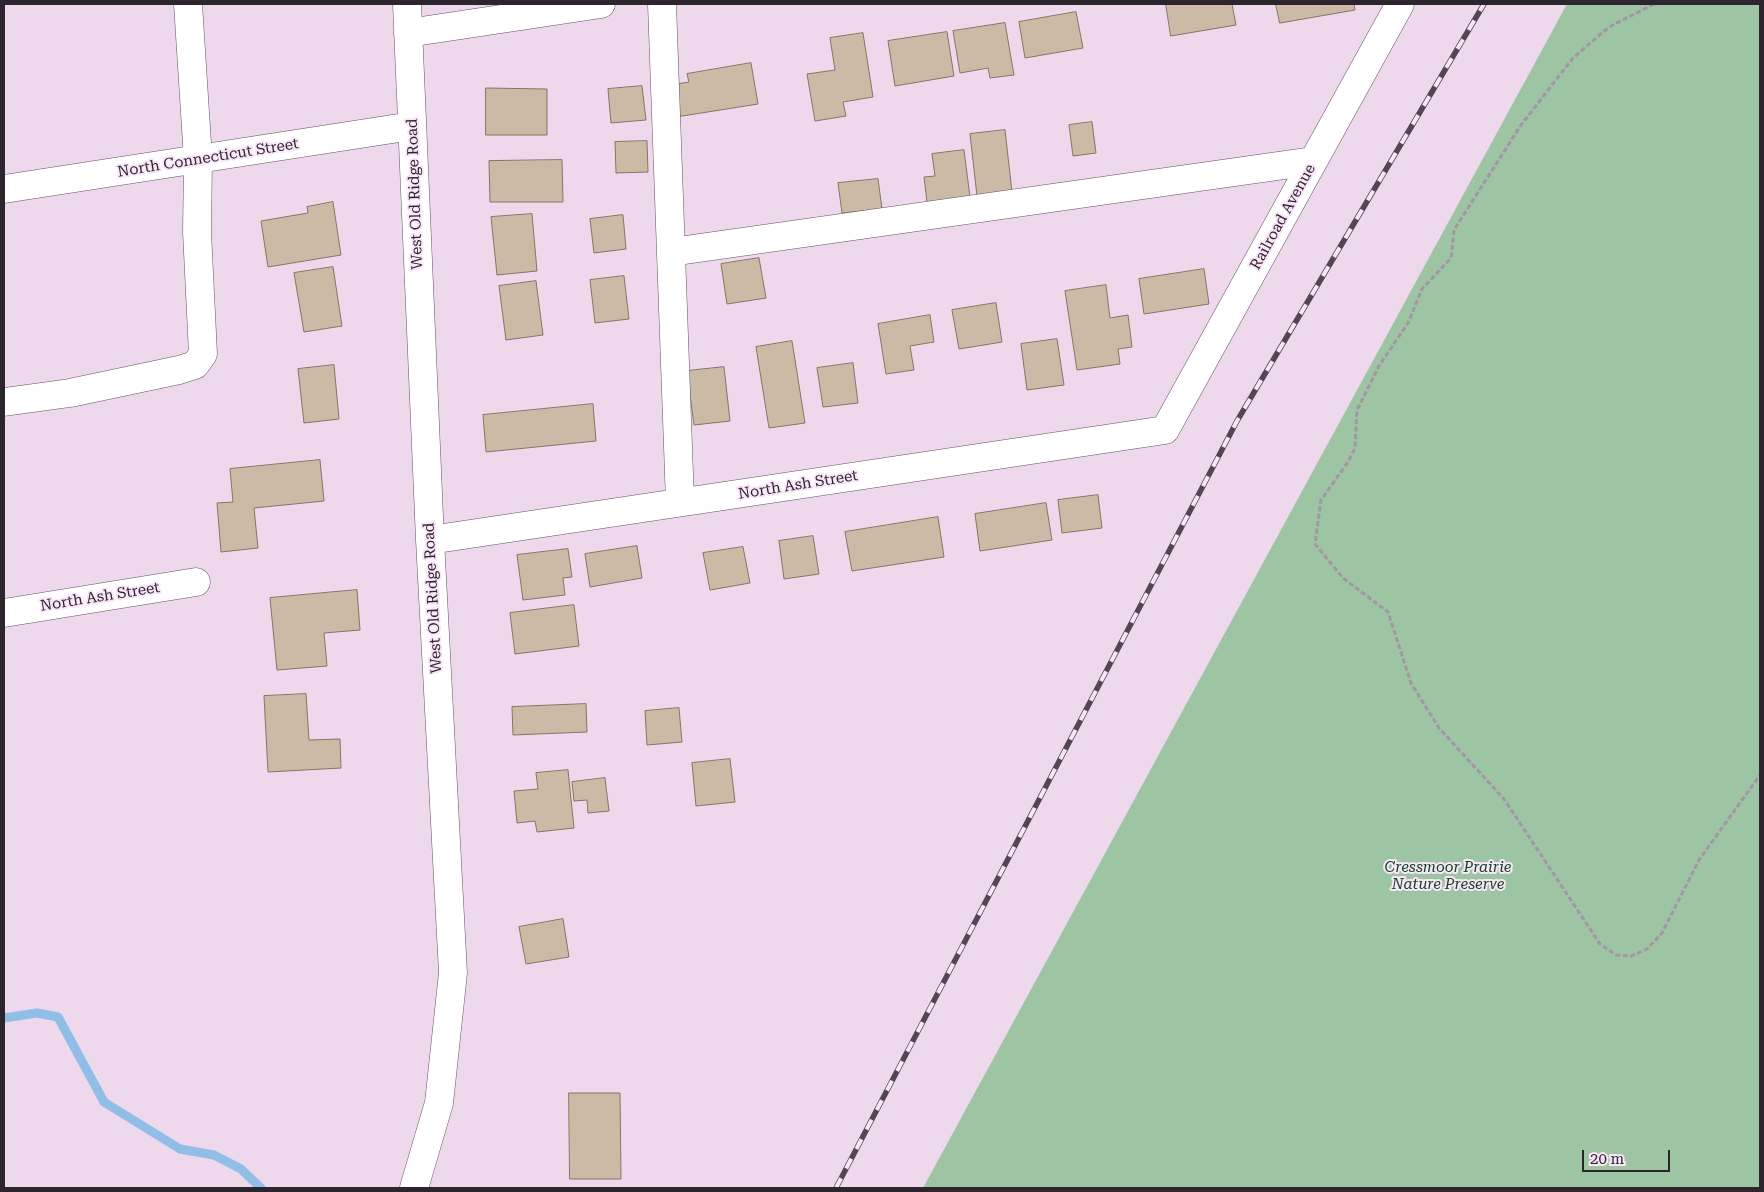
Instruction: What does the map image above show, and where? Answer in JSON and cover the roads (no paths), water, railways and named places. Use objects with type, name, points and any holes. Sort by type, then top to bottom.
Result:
[{"type":"street","points":[[4,402],[70,393],[179,370],[195,365],[203,354],[197,232],[198,159],[188,4]]},
{"type":"street","name":"West Old Ridge Road","points":[[407,4],[430,540],[453,973],[440,1104],[414,1188]]},
{"type":"street","points":[[408,32],[601,4]]},
{"type":"street","points":[[662,4],[680,502]]},
{"type":"street","name":"Railroad Avenue","points":[[1165,430],[1400,4]]},
{"type":"street","name":"North Connecticut Street","points":[[4,189],[412,126]]},
{"type":"street","points":[[671,252],[1313,161]]},
{"type":"street","name":"North Ash Street","points":[[430,540],[1165,430]]},
{"type":"street","name":"North Ash Street","points":[[4,612],[196,582]]},
{"type":"waterway","points":[[4,1018],[37,1013],[58,1017],[104,1102],[180,1149],[214,1155],[241,1169],[261,1188]]},
{"type":"railway","points":[[836,1188],[1237,421],[1484,4]]},
{"type":"park label","name":"Cressmoor Prairie Nature Preserve","points":[[1448,876]]}]
